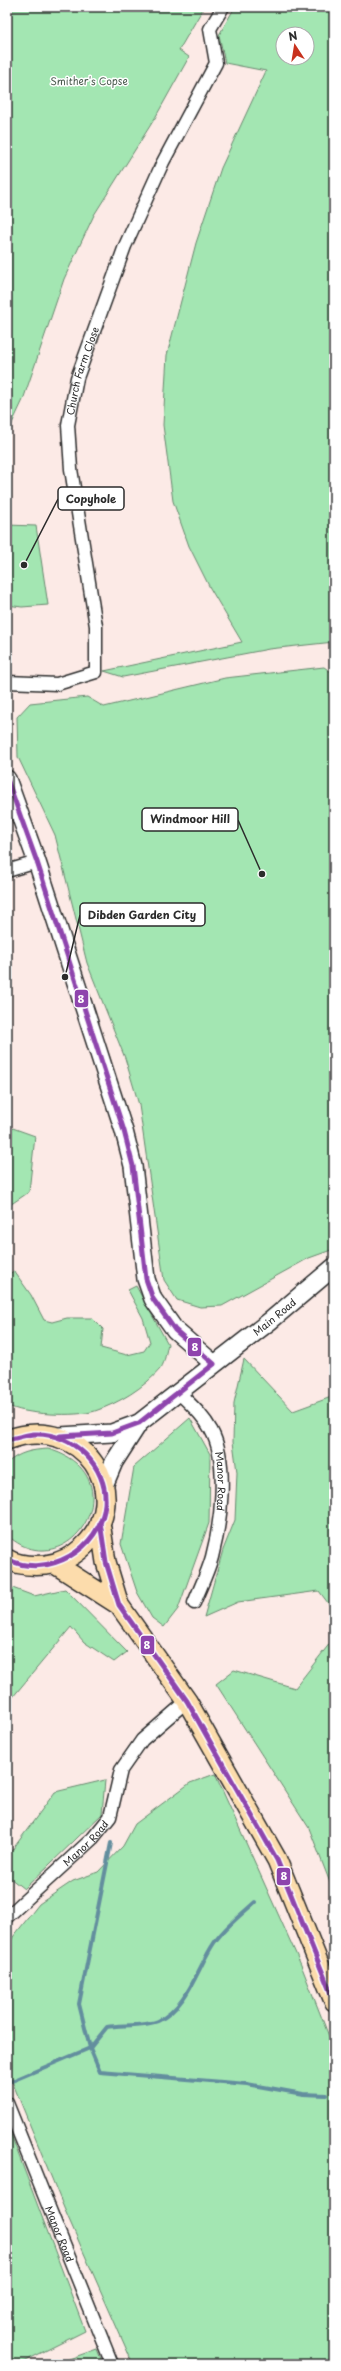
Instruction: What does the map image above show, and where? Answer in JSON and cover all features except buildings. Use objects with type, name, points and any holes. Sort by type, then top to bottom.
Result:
[{"type":"main road","points":[[7,1559],[32,1566],[55,1564],[74,1555],[85,1545],[100,1522],[104,1505],[103,1488],[98,1471],[89,1456],[76,1444],[60,1436],[41,1432],[12,1434]]},
{"type":"main road","points":[[100,1522],[106,1562],[119,1605],[186,1700],[278,1860],[334,2001]]},
{"type":"main road","points":[[55,1564],[119,1605]]},
{"type":"street","name":"Church Farm Close","points":[[7,682],[57,684],[96,672],[96,626],[71,469],[68,426],[78,378],[125,246],[163,162],[216,63],[210,29],[223,7]]},
{"type":"street","points":[[7,779],[37,862],[131,1159],[146,1279],[153,1299],[175,1330],[214,1364]]},
{"type":"street","points":[[7,871],[37,862]]},
{"type":"street","name":"Main Road","points":[[60,1436],[112,1433],[139,1423],[179,1393],[334,1267]]},
{"type":"street","name":"Manor Road","points":[[179,1393],[202,1416],[212,1432],[219,1453],[221,1487],[212,1558],[194,1603]]},
{"type":"street","name":"Main Road","points":[[103,1488],[114,1462],[139,1423]]},
{"type":"street","name":"Manor Road","points":[[7,1917],[93,1838],[110,1817],[121,1770],[142,1740],[186,1700]]},
{"type":"street","name":"Manor Road","points":[[7,2103],[112,2364]]},
{"type":"green space","name":"Smither's Copse","points":[[7,7],[204,7],[179,50],[189,57],[155,118],[94,215],[64,279],[23,400],[7,434]]},
{"type":"green space","points":[[235,7],[334,7],[334,642],[269,649],[123,677],[104,671],[242,642],[210,588],[189,546],[173,501],[163,425],[167,355],[196,243],[221,168],[266,71],[225,63],[219,35]]},
{"type":"green space","points":[[7,525],[36,526],[48,605],[22,607],[7,605]]},
{"type":"green space","points":[[324,667],[334,674],[334,1249],[309,1258],[222,1306],[200,1307],[177,1300],[164,1280],[139,1105],[125,1058],[87,963],[55,835],[18,757],[17,717],[30,703],[87,697],[104,707],[225,678]]},
{"type":"green space","points":[[7,1126],[35,1136],[29,1192],[7,1207]]},
{"type":"green space","points":[[14,1271],[31,1295],[44,1320],[52,1322],[67,1318],[92,1318],[103,1329],[101,1348],[127,1355],[144,1351],[150,1342],[143,1318],[128,1290],[136,1286],[168,1344],[161,1368],[147,1382],[131,1394],[113,1404],[87,1413],[37,1413],[7,1405],[7,1275]]},
{"type":"green space","points":[[244,1359],[293,1411],[334,1396],[334,1611],[319,1591],[238,1602],[204,1617],[223,1550],[235,1520],[237,1472],[233,1442],[234,1403]]},
{"type":"green space","points":[[190,1418],[210,1454],[209,1523],[178,1609],[164,1627],[152,1618],[137,1592],[121,1544],[134,1467]]},
{"type":"green space","points":[[48,1449],[75,1462],[89,1481],[92,1502],[85,1523],[71,1539],[52,1549],[30,1548],[7,1535],[7,1463],[16,1456],[26,1452]]},
{"type":"green space","points":[[7,1586],[34,1596],[65,1589],[127,1652],[114,1662],[84,1642],[71,1627],[7,1704]]},
{"type":"green space","points":[[334,1638],[334,1893],[309,1828],[216,1684],[234,1670],[295,1688]]},
{"type":"green space","points":[[215,1774],[301,1965],[334,2049],[334,2364],[133,2364],[64,2208],[7,2069],[7,1949],[13,1937],[39,1904],[73,1881],[98,1872],[123,1846],[135,1824],[190,1783]]},
{"type":"green space","points":[[105,1780],[102,1814],[24,1889],[10,1878],[7,1872],[7,1857],[55,1792]]},
{"type":"green space","points":[[7,2124],[85,2331],[19,2364],[7,2364]]},
{"type":"green space","points":[[97,2349],[103,2364],[55,2364]]},
{"type":"waterway","points":[[90,2048],[79,2004],[111,1843]]},
{"type":"waterway","points":[[90,2048],[107,2027],[153,2023],[168,2015],[184,1997],[218,1937],[233,1921],[255,1902]]},
{"type":"waterway","points":[[12,2081],[90,2048],[100,2072],[247,2084],[303,2094],[326,2095]]},
{"type":"transit line","name":"8","points":[[7,779],[37,862],[124,1131],[133,1166],[146,1279],[153,1299],[175,1330],[214,1364],[139,1423],[112,1433],[60,1436]]},
{"type":"transit line","name":"8","points":[[7,1440],[34,1434],[48,1435],[62,1439],[74,1445],[85,1454],[101,1477],[105,1504],[101,1520],[94,1535],[83,1547],[70,1556],[55,1563],[39,1566],[23,1565],[7,1559]]},
{"type":"transit line","name":"8","points":[[100,1522],[106,1562],[119,1605],[187,1701],[277,1860],[334,2001]]},
{"type":"place","name":"Copyhole","points":[[24,565]]},
{"type":"place","name":"Windmoor Hill","points":[[262,874]]},
{"type":"place","name":"Dibden Garden City","points":[[65,977]]}]
